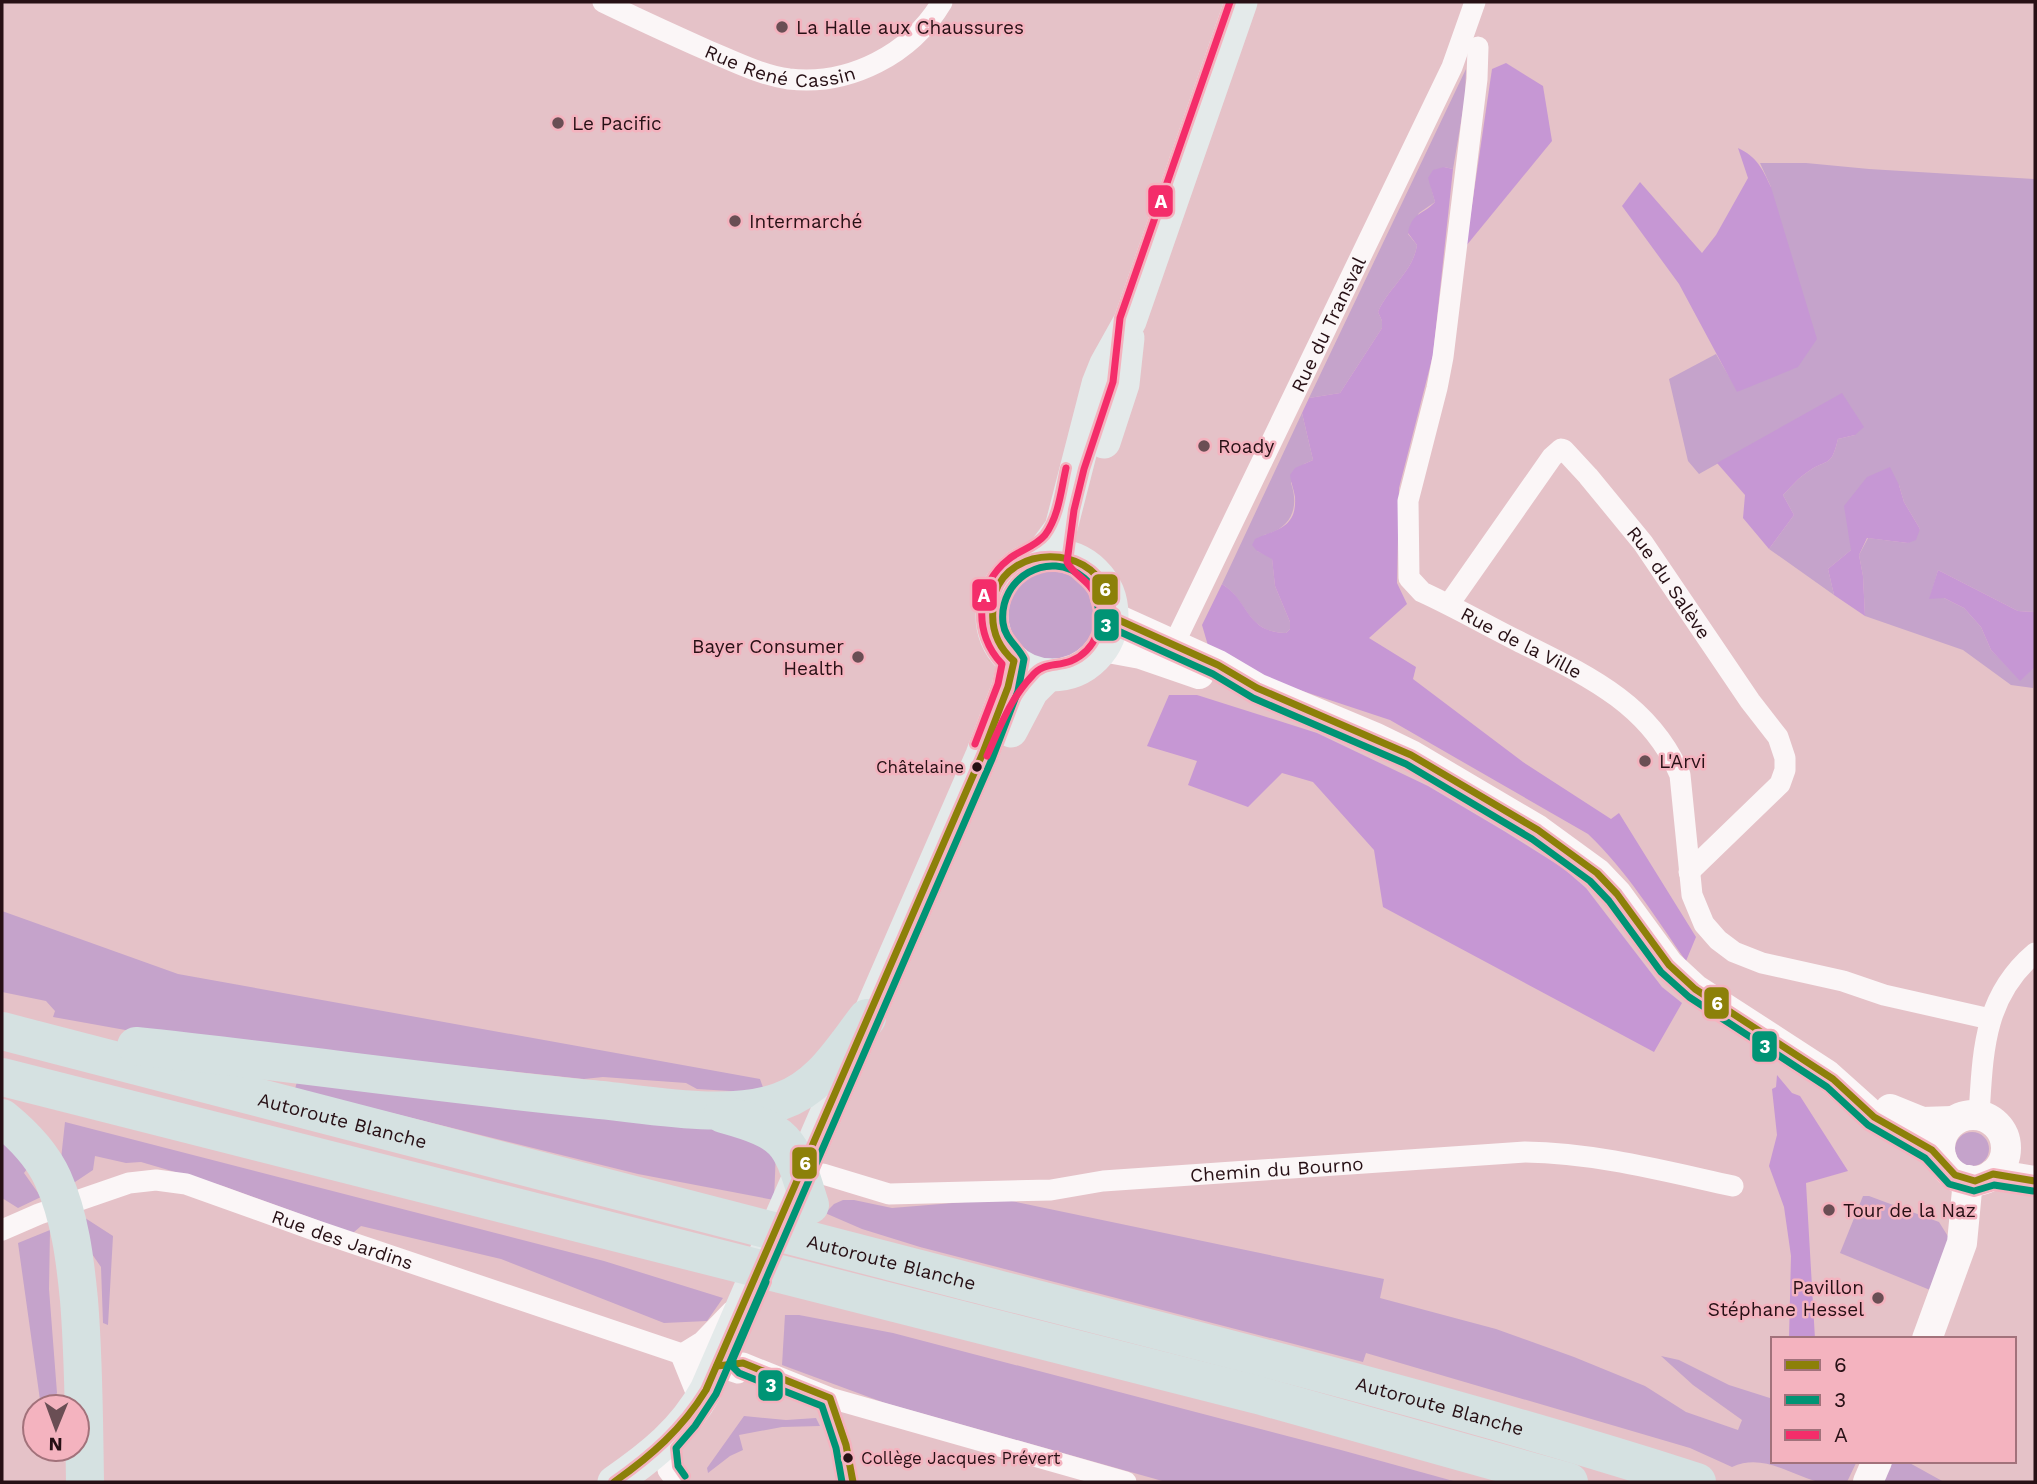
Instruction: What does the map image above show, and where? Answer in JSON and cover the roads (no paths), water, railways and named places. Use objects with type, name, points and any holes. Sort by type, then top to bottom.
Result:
[{"type":"highway","points":[[712,1111],[770,1105],[805,1089],[820,1079],[867,1018]]},
{"type":"highway","points":[[2,1029],[513,1091],[712,1111],[756,1124],[780,1137],[793,1152],[811,1184]]},
{"type":"highway","name":"Autoroute Blanche","points":[[2,1029],[525,1169],[1351,1381],[1697,1482]]},
{"type":"highway","name":"Autoroute Blanche","points":[[2,1077],[749,1278],[799,1277],[1272,1398],[1569,1482]]},
{"type":"highway","points":[[2,1118],[35,1150],[62,1205],[77,1283],[82,1344],[85,1482]]},
{"type":"main road","points":[[1041,555],[1061,528],[1098,384],[1106,363],[1130,321],[1241,2]]},
{"type":"main road","points":[[1077,560],[1081,528],[1094,472],[1123,384],[1130,321]]},
{"type":"main road","points":[[1041,555],[1077,560],[1092,570],[1104,584],[1110,600],[1108,632],[1082,667],[1069,673],[1034,673],[1014,661],[1002,649],[994,634],[992,602],[1007,574],[1023,562],[1041,555]]},
{"type":"main road","points":[[666,1470],[687,1420],[732,1367],[749,1278],[811,1184],[867,1018],[982,755],[1008,687],[1014,661]]},
{"type":"main road","points":[[614,1482],[666,1470],[696,1442],[711,1421],[811,1184],[852,1100],[1003,747],[1032,691],[1048,675]]},
{"type":"street","name":"Rue René Cassin","points":[[603,2],[744,66],[780,77],[810,80],[848,74],[890,55],[923,28],[942,2]]},
{"type":"street","name":"Rue du Transval","points":[[1174,644],[1452,67],[1475,2]]},
{"type":"street","name":"Rue de la Ville","points":[[1478,47],[1477,79],[1441,367],[1408,501],[1409,578],[1417,589],[1594,681],[1650,724],[1672,757],[1680,775],[1692,895],[1704,924],[1718,940],[1734,952],[1762,962],[1843,981],[1884,995],[1990,1019]]},
{"type":"street","name":"Rue du Salève","points":[[1449,604],[1552,457],[1561,449],[1564,450],[1643,543],[1778,737],[1782,747],[1785,765],[1780,784],[1689,872]]},
{"type":"street","points":[[1108,632],[1174,644],[1257,688],[1411,755],[1538,830],[1597,873],[1617,894],[1681,977],[1695,989],[1833,1079],[1874,1117],[1919,1142],[1942,1159],[1949,1171],[1981,1177],[2035,1181]]},
{"type":"street","points":[[1108,632],[1141,654],[1212,679],[1257,688]]},
{"type":"street","points":[[1942,1159],[1941,1138],[1966,1118],[1990,1019],[2004,987],[2035,953]]},
{"type":"street","points":[[1736,1014],[1829,1059],[1876,1099],[1898,1113],[1922,1122],[1966,1118],[1998,1126],[2006,1144],[2035,1167]]},
{"type":"street","points":[[1928,1337],[1962,1243],[1981,1177],[2005,1158],[2006,1144]]},
{"type":"street","name":"Chemin du Bourno","points":[[811,1184],[889,1194],[1051,1190],[1103,1181],[1558,1152],[1600,1157],[1732,1186]]},
{"type":"street","name":"Rue des Jardins","points":[[2,1230],[39,1214],[129,1184],[156,1180],[186,1184],[681,1355],[732,1367],[830,1398],[1126,1482]]},
{"type":"street","points":[[700,1402],[681,1355],[710,1334],[749,1278]]},
{"type":"street","points":[[1868,1482],[1876,1463]]},
{"type":"place","name":"La Halle aux Chaussures","points":[[782,27]]},
{"type":"place","name":"Le Pacific","points":[[558,123]]},
{"type":"place","name":"Intermarché","points":[[735,221]]},
{"type":"place","name":"Roady","points":[[1204,446]]},
{"type":"place","name":"Bayer Consumer Health","points":[[858,657]]},
{"type":"place","name":"L'Arvi","points":[[1645,761]]},
{"type":"place","name":"Châtelaine","points":[[977,767]]},
{"type":"place","name":"Tour de la Naz","points":[[1829,1210]]},
{"type":"place","name":"Pavillon Stéphane Hessel","points":[[1878,1298]]},
{"type":"place","name":"Collège Jacques Prévert","points":[[848,1458]]}]
